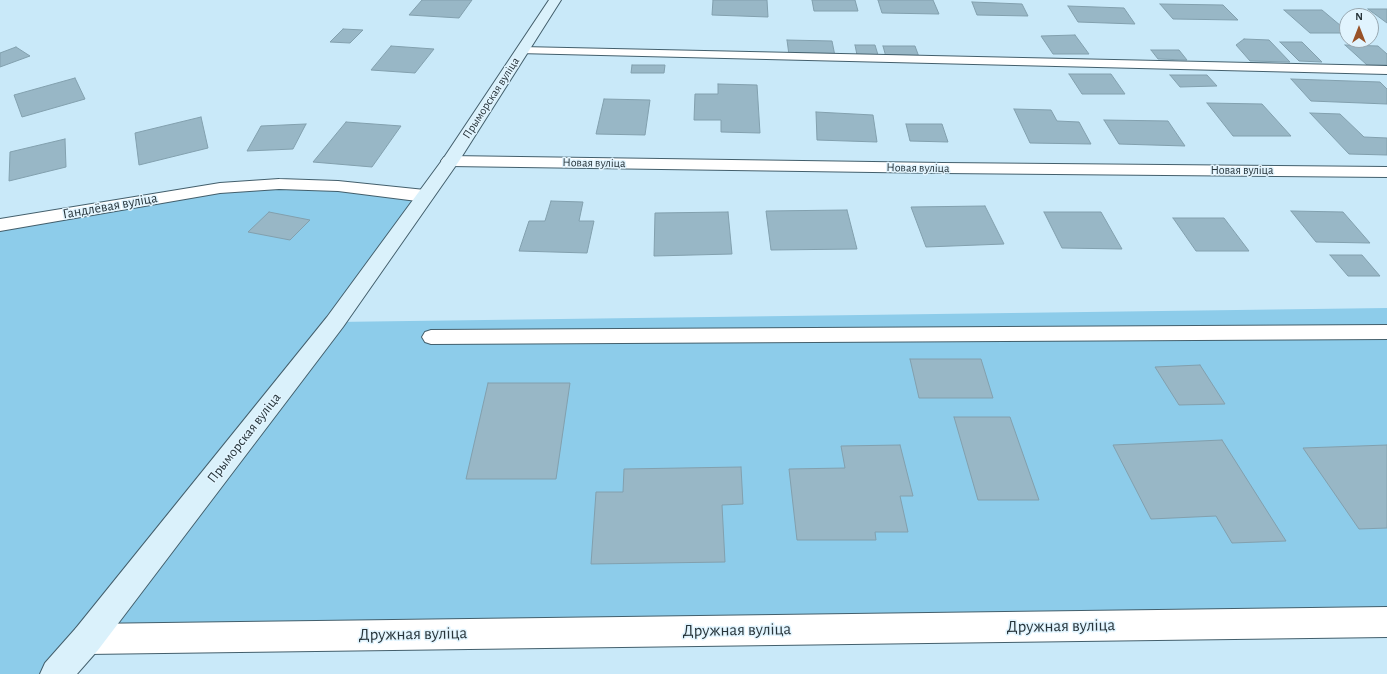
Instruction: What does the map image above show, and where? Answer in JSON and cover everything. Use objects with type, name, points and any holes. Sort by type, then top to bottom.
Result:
[{"type":"main road","name":"Прыморская вуліца","points":[[56,674],[87,638],[334,322],[450,162],[555,0]]},
{"type":"street","name":"Новая вуліца","points":[[450,162],[1387,172]]},
{"type":"street","name":"Гандлёвая вуліца","points":[[0,225],[220,188],[279,184],[338,186],[426,196]]},
{"type":"street","name":"Дружная вуліца","points":[[87,638],[1387,622]]},
{"type":"lane","points":[[522,50],[1387,70]]},
{"type":"lane","points":[[431,337],[1387,332]]},
{"type":"shaded area","points":[[279,184],[425,196],[335,322],[1387,308],[1387,622],[87,639],[59,674],[0,674],[0,225]]},
{"type":"building","points":[[422,0],[472,0],[459,18],[409,15]]},
{"type":"building","points":[[713,0],[767,0],[768,17],[712,15]]},
{"type":"building","points":[[812,0],[855,0],[858,11],[814,11]]},
{"type":"building","points":[[878,0],[933,0],[939,14],[882,13]]},
{"type":"building","points":[[972,2],[1022,4],[1028,16],[977,15]]},
{"type":"building","points":[[1160,4],[1223,5],[1238,20],[1173,19]]},
{"type":"building","points":[[1068,6],[1124,8],[1135,24],[1078,22]]},
{"type":"building","points":[[1379,9],[1387,9],[1387,23],[1379,17]]},
{"type":"building","points":[[1284,10],[1322,10],[1339,24],[1339,33],[1310,33]]},
{"type":"building","points":[[343,29],[363,30],[350,43],[330,42]]},
{"type":"building","points":[[1075,35],[1089,54],[1053,54],[1041,36]]},
{"type":"building","points":[[1244,39],[1269,40],[1290,62],[1250,61],[1236,45]]},
{"type":"building","points":[[787,40],[832,41],[835,56],[789,55]]},
{"type":"building","points":[[1280,42],[1302,42],[1322,62],[1299,61]]},
{"type":"building","points":[[855,45],[875,45],[878,55],[857,55]]},
{"type":"building","points":[[391,46],[434,49],[415,73],[371,70]]},
{"type":"building","points":[[883,46],[915,46],[919,57],[886,57]]},
{"type":"building","points":[[16,47],[30,56],[0,67],[0,53]]},
{"type":"building","points":[[1379,47],[1387,54],[1387,65],[1367,65],[1348,48]]},
{"type":"building","points":[[1151,50],[1179,50],[1187,60],[1158,59]]},
{"type":"building","points":[[632,65],[665,65],[664,73],[631,73]]},
{"type":"building","points":[[1069,74],[1111,74],[1125,94],[1082,94]]},
{"type":"building","points":[[1170,75],[1207,75],[1217,86],[1180,87]]},
{"type":"building","points":[[75,78],[85,99],[22,117],[14,95]]},
{"type":"building","points":[[1291,79],[1380,82],[1387,89],[1387,104],[1311,101]]},
{"type":"building","points":[[718,84],[757,85],[760,133],[721,132],[721,120],[694,120],[695,94],[718,94]]},
{"type":"building","points":[[604,99],[650,100],[645,135],[596,134]]},
{"type":"building","points":[[1207,103],[1262,104],[1291,136],[1233,136]]},
{"type":"building","points":[[1014,109],[1051,110],[1057,121],[1079,122],[1091,144],[1030,143]]},
{"type":"building","points":[[816,112],[873,115],[877,142],[817,140]]},
{"type":"building","points":[[1310,113],[1340,114],[1364,137],[1387,138],[1387,155],[1349,154]]},
{"type":"building","points":[[201,117],[208,148],[139,165],[135,133]]},
{"type":"building","points":[[1104,120],[1168,121],[1185,146],[1119,144]]},
{"type":"building","points":[[346,122],[401,126],[372,167],[313,162]]},
{"type":"building","points":[[306,124],[293,149],[247,151],[261,126]]},
{"type":"building","points":[[906,124],[942,124],[948,142],[910,141]]},
{"type":"building","points":[[65,139],[66,167],[9,181],[10,152]]},
{"type":"building","points":[[551,201],[583,202],[579,221],[594,221],[587,253],[519,251],[529,221],[545,221]]},
{"type":"building","points":[[985,206],[1004,244],[926,247],[911,207]]},
{"type":"building","points":[[847,210],[857,249],[771,250],[766,211]]},
{"type":"building","points":[[1291,211],[1343,212],[1370,243],[1316,242]]},
{"type":"building","points":[[269,212],[310,220],[290,240],[248,232]]},
{"type":"building","points":[[728,212],[732,254],[654,256],[655,213]]},
{"type":"building","points":[[1044,212],[1101,212],[1122,249],[1062,248]]},
{"type":"building","points":[[1173,218],[1224,218],[1249,251],[1196,251]]},
{"type":"building","points":[[1330,255],[1362,255],[1380,276],[1348,276]]},
{"type":"building","points":[[910,359],[981,359],[993,398],[919,398]]},
{"type":"building","points":[[1200,365],[1225,404],[1179,405],[1155,367]]},
{"type":"building","points":[[488,383],[570,383],[556,479],[466,479]]},
{"type":"building","points":[[954,417],[1010,417],[1039,500],[978,500]]},
{"type":"building","points":[[1222,440],[1286,541],[1232,543],[1216,516],[1151,519],[1113,445]]},
{"type":"building","points":[[900,445],[913,496],[900,496],[908,532],[875,532],[876,540],[797,540],[789,469],[845,468],[841,446]]},
{"type":"building","points":[[1387,445],[1387,528],[1359,529],[1303,448]]},
{"type":"building","points":[[741,467],[743,504],[722,505],[725,562],[591,564],[596,492],[623,492],[624,469]]}]
